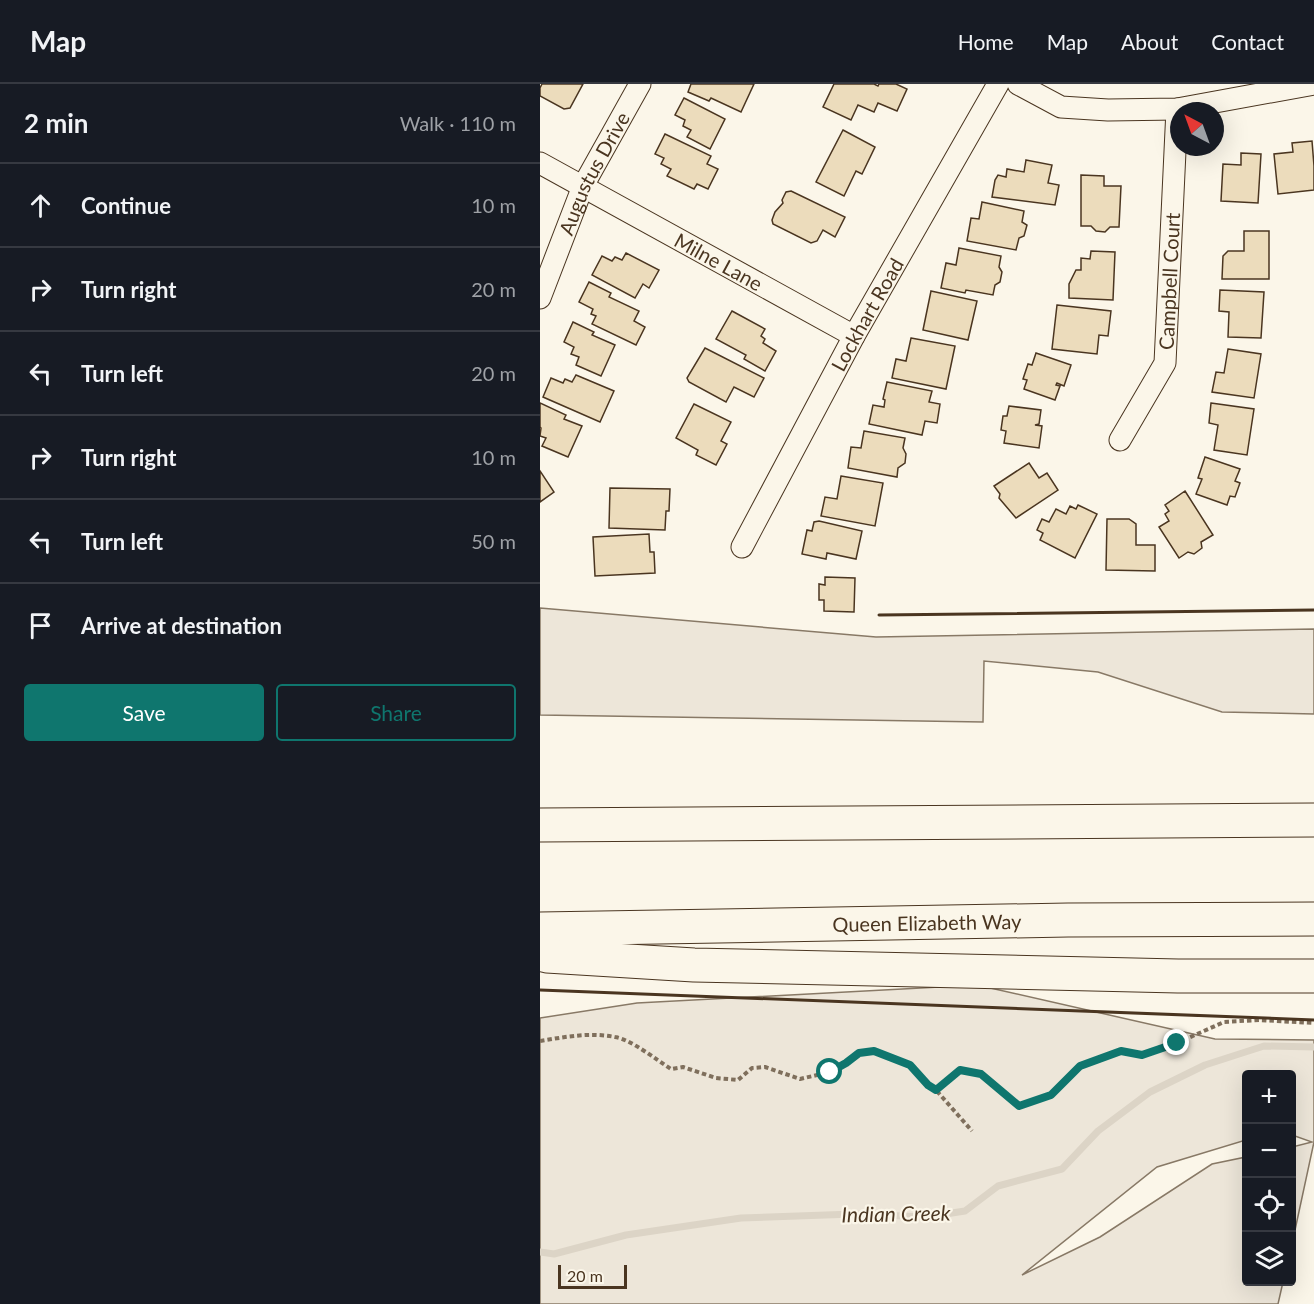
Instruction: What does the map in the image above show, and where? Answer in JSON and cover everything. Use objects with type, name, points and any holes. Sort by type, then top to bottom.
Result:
[{"type":"highway","points":[[540,825],[1314,820]]},
{"type":"highway","name":"Queen Elizabeth Way","points":[[540,929],[1068,920],[1314,919]]},
{"type":"highway","points":[[540,954],[694,965],[1314,976]]},
{"type":"street","name":"Augustus Drive","points":[[540,298],[584,186],[640,84]]},
{"type":"street","name":"Lockhart Road","points":[[742,547],[854,336],[998,84]]},
{"type":"street","points":[[1018,84],[1061,107],[1170,110]]},
{"type":"street","points":[[1219,102],[1314,84]]},
{"type":"street","name":"Campbell Court","points":[[1120,440],[1165,363],[1175,156]]},
{"type":"street","name":"Milne Lane","points":[[540,163],[854,336]]},
{"type":"path","points":[[936,1090],[960,1070],[981,1074],[1019,1106],[1051,1095],[1080,1066],[1121,1051],[1142,1055],[1177,1043],[1224,1022],[1259,1020],[1314,1023]]},
{"type":"path","points":[[540,1041],[582,1035],[616,1037],[639,1048],[671,1069],[683,1067],[716,1078],[738,1080],[752,1068],[765,1067],[800,1079],[830,1072],[859,1053],[874,1051],[910,1065],[928,1085],[936,1090],[972,1131]]},
{"type":"shaded area","points":[[540,608],[876,637],[1314,629],[1314,714],[1222,712],[1098,672],[984,661],[983,722],[540,715]]},
{"type":"shaded area","points":[[977,985],[1215,1039],[1314,1040],[1314,1142],[1296,1225],[1296,1146],[1312,1142],[1296,1136],[1296,1070],[1242,1070],[1242,1141],[1157,1167],[1022,1275],[1100,1237],[1212,1164],[1242,1158],[1242,1286],[1282,1286],[1278,1304],[540,1304],[540,1018],[637,1003]]},
{"type":"building","points":[[542,84],[583,84],[570,108],[564,109],[540,96]]},
{"type":"building","points":[[691,84],[754,84],[741,112],[711,98],[709,101],[688,92]]},
{"type":"building","points":[[834,84],[874,84],[878,86],[879,84],[896,84],[907,89],[897,111],[878,103],[874,112],[858,105],[851,120],[823,107]]},
{"type":"building","points":[[684,98],[725,119],[710,149],[687,137],[691,130],[683,126],[685,120],[675,115]]},
{"type":"building","points":[[843,130],[875,147],[862,174],[856,171],[844,196],[816,182]]},
{"type":"building","points":[[665,134],[711,156],[707,164],[718,169],[708,189],[697,184],[694,189],[667,176],[671,169],[661,164],[664,158],[655,154]]},
{"type":"building","points":[[1312,141],[1314,190],[1278,194],[1274,154],[1293,152],[1292,143]]},
{"type":"building","points":[[1241,153],[1261,154],[1258,203],[1221,201],[1223,164],[1241,165]]},
{"type":"building","points":[[1026,160],[1052,165],[1048,183],[1059,185],[1055,205],[992,197],[998,175],[1006,177],[1007,169],[1024,172]]},
{"type":"building","points":[[1081,175],[1104,176],[1104,186],[1121,186],[1119,227],[1110,227],[1105,232],[1096,231],[1091,226],[1081,226]]},
{"type":"building","points":[[791,191],[845,217],[835,237],[823,230],[817,241],[811,243],[773,224],[775,212],[783,203],[786,192]]},
{"type":"building","points":[[982,202],[1024,211],[1022,222],[1027,225],[1024,236],[1019,238],[1016,250],[967,241],[971,218],[979,219]]},
{"type":"building","points":[[1244,231],[1269,231],[1269,279],[1222,279],[1223,256],[1228,251],[1244,251]]},
{"type":"building","points":[[959,248],[1001,256],[1000,282],[995,285],[993,295],[941,288],[946,263],[956,265]]},
{"type":"building","points":[[1091,251],[1115,252],[1113,300],[1069,298],[1069,284],[1076,270],[1081,270],[1081,258],[1090,259]]},
{"type":"building","points":[[626,253],[659,270],[649,288],[643,284],[635,298],[592,275],[602,256],[612,261],[615,257],[622,260]]},
{"type":"building","points":[[589,282],[611,293],[609,297],[639,311],[634,321],[645,327],[636,345],[592,324],[596,316],[591,314],[593,309],[579,302]]},
{"type":"building","points":[[1220,290],[1264,292],[1261,338],[1228,337],[1229,312],[1219,311]]},
{"type":"building","points":[[931,291],[977,301],[968,340],[923,330]]},
{"type":"building","points":[[1057,305],[1111,311],[1108,336],[1099,335],[1097,354],[1052,349]]},
{"type":"building","points":[[732,311],[765,329],[761,336],[765,339],[763,343],[776,351],[765,371],[744,359],[746,355],[716,339]]},
{"type":"building","points":[[573,322],[594,332],[592,335],[615,345],[601,376],[576,365],[579,357],[571,354],[574,347],[564,342]]},
{"type":"building","points":[[911,338],[955,346],[946,389],[892,378],[896,359],[906,361]]},
{"type":"building","points":[[705,348],[764,378],[754,397],[734,387],[726,402],[689,382],[687,378]]},
{"type":"building","points":[[1228,349],[1261,354],[1254,398],[1212,392],[1216,372],[1224,373]]},
{"type":"building","points":[[1036,353],[1071,365],[1064,386],[1057,383],[1056,385],[1060,386],[1055,400],[1024,389],[1027,380],[1023,379],[1028,364],[1032,365]]},
{"type":"building","points":[[576,375],[614,391],[600,422],[543,397],[551,378],[563,383],[565,379],[572,382]]},
{"type":"building","points":[[887,382],[932,391],[929,402],[940,404],[937,423],[925,421],[922,435],[869,424],[873,405],[884,407],[885,400],[883,399]]},
{"type":"building","points":[[540,403],[566,415],[564,419],[582,426],[568,457],[542,446],[546,438],[540,436]]},
{"type":"building","points":[[1211,403],[1254,409],[1247,455],[1214,450],[1218,425],[1209,423]]},
{"type":"building","points":[[694,404],[731,422],[721,441],[727,444],[716,465],[696,455],[698,450],[676,438]]},
{"type":"building","points":[[1009,406],[1041,410],[1039,424],[1035,425],[1042,426],[1039,448],[1004,443],[1006,431],[1001,430],[1003,416],[1007,416]]},
{"type":"building","points":[[864,431],[905,438],[903,448],[906,454],[905,463],[898,468],[897,477],[848,468],[851,447],[861,448]]},
{"type":"building","points":[[1205,457],[1240,469],[1235,481],[1240,483],[1235,497],[1230,496],[1227,505],[1196,494],[1202,479],[1198,478]]},
{"type":"building","points":[[1029,463],[1039,478],[1047,473],[1058,490],[1016,518],[999,498],[1000,494],[994,486]]},
{"type":"building","points":[[540,471],[554,492],[540,502]]},
{"type":"building","points":[[841,476],[883,483],[875,526],[821,516],[825,497],[837,499]]},
{"type":"building","points":[[610,488],[670,489],[665,530],[609,528]]},
{"type":"building","points":[[1185,491],[1213,535],[1201,542],[1202,548],[1194,554],[1188,552],[1179,558],[1159,527],[1169,521],[1165,514],[1169,511],[1165,505]]},
{"type":"building","points":[[1078,505],[1097,514],[1075,558],[1040,540],[1043,533],[1037,530],[1042,519],[1049,522],[1056,509],[1066,514],[1070,506],[1076,509]]},
{"type":"building","points":[[1107,519],[1129,519],[1136,524],[1136,545],[1155,545],[1155,571],[1106,570]]},
{"type":"building","points":[[819,521],[862,531],[856,559],[827,553],[826,559],[802,554],[807,530],[812,531],[814,522]]},
{"type":"building","points":[[649,534],[650,552],[654,552],[655,573],[595,576],[593,537]]},
{"type":"building","points":[[825,577],[855,578],[854,612],[824,611],[824,600],[819,600],[819,584],[825,585]]},
{"type":"waterway","name":"Indian Creek","points":[[540,1252],[554,1254],[626,1235],[741,1218],[854,1214],[926,1217],[965,1211],[998,1186],[1062,1169],[1098,1131],[1150,1092],[1205,1065],[1264,1046],[1314,1047]]},
{"type":"wall","points":[[879,615],[1314,610]]},
{"type":"wall","points":[[540,990],[1314,1020]]},
{"type":"route","points":[[830,1072],[859,1053],[874,1051],[910,1065],[928,1085],[936,1090],[960,1070],[981,1074],[1019,1106],[1051,1095],[1080,1066],[1121,1051],[1142,1055],[1177,1043]]}]
